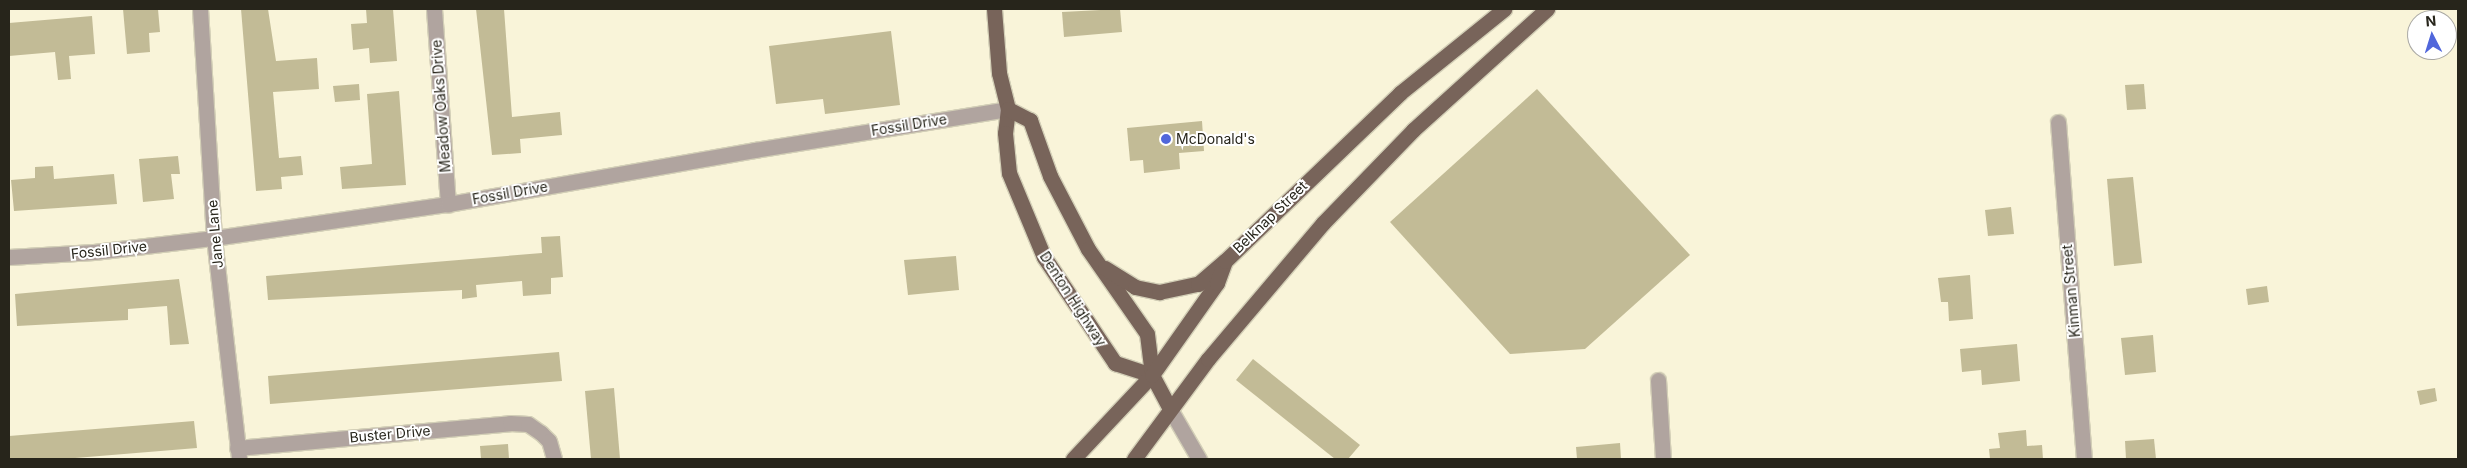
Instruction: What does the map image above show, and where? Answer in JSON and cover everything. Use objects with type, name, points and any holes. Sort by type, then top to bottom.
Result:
[{"type":"main road","name":"Denton Highway","points":[[994,9],[999,73],[1008,109],[1005,133],[1009,173],[1044,257],[1115,363],[1152,374]]},
{"type":"main road","name":"Belknap Street","points":[[1073,459],[1152,374],[1217,283],[1225,260],[1400,93],[1504,9]]},
{"type":"main road","points":[[1134,459],[1170,409],[1323,223],[1413,130],[1546,9]]},
{"type":"main road","points":[[1008,109],[1030,120],[1050,176],[1099,265],[1147,334],[1152,374],[1170,409]]},
{"type":"main road","points":[[1099,265],[1135,287],[1159,292],[1198,284],[1225,260]]},
{"type":"street","name":"Jane Lane","points":[[200,9],[214,238],[238,454]]},
{"type":"street","name":"Meadow Oaks Drive","points":[[434,9],[448,204]]},
{"type":"street","name":"Fossil Drive","points":[[9,257],[94,252],[214,238],[448,204],[754,150],[1008,109]]},
{"type":"street","name":"Kinman Street","points":[[2058,122],[2084,459]]},
{"type":"street","points":[[1658,380],[1663,459]]},
{"type":"street","points":[[1170,409],[1198,459]]},
{"type":"street","name":"Buster Drive","points":[[238,454],[510,423],[528,424],[541,432],[549,441],[554,459]]},
{"type":"building","points":[[123,9],[158,9],[160,32],[149,33],[150,52],[127,54]]},
{"type":"building","points":[[241,9],[268,9],[276,61],[317,58],[319,89],[273,92],[279,158],[301,156],[303,175],[281,177],[282,189],[256,191]]},
{"type":"building","points":[[366,9],[393,9],[397,61],[370,63],[369,48],[353,50],[351,24],[367,23]]},
{"type":"building","points":[[476,9],[504,9],[512,117],[560,112],[562,135],[520,139],[521,153],[492,155]]},
{"type":"building","points":[[1120,9],[1122,32],[1064,37],[1062,12]]},
{"type":"building","points":[[92,16],[95,54],[69,56],[71,79],[58,80],[55,52],[9,56],[9,23]]},
{"type":"building","points":[[891,31],[900,105],[825,114],[823,99],[776,104],[769,46]]},
{"type":"building","points":[[359,84],[360,100],[335,102],[333,86]]},
{"type":"building","points":[[2144,84],[2146,109],[2127,110],[2125,85]]},
{"type":"building","points":[[1537,89],[1690,255],[1585,349],[1510,354],[1390,222]]},
{"type":"building","points":[[399,91],[406,185],[342,189],[340,167],[372,164],[367,94]]},
{"type":"building","name":"McDonald's","points":[[1202,121],[1204,151],[1179,153],[1180,169],[1144,173],[1143,160],[1130,161],[1127,128]]},
{"type":"building","points":[[178,156],[180,174],[171,174],[174,199],[143,202],[139,159]]},
{"type":"building","points":[[53,166],[54,179],[114,174],[117,204],[14,211],[11,180],[35,178],[35,167]]},
{"type":"building","points":[[2133,177],[2142,263],[2114,266],[2107,179]]},
{"type":"building","points":[[2011,207],[2014,234],[1988,236],[1985,210]]},
{"type":"building","points":[[560,236],[563,277],[551,278],[551,294],[523,296],[522,281],[476,285],[477,297],[462,299],[462,290],[268,300],[266,276],[542,253],[541,237]]},
{"type":"building","points":[[956,256],[959,290],[908,295],[904,260]]},
{"type":"building","points":[[1970,275],[1973,319],[1949,321],[1948,302],[1941,302],[1938,278]]},
{"type":"building","points":[[179,279],[189,344],[170,345],[167,306],[128,309],[128,320],[17,326],[15,294]]},
{"type":"building","points":[[2267,286],[2269,302],[2248,305],[2246,289]]},
{"type":"building","points":[[2153,335],[2156,372],[2125,375],[2121,338]]},
{"type":"building","points":[[2017,344],[2020,381],[1982,385],[1981,370],[1962,372],[1960,349]]},
{"type":"building","points":[[559,352],[562,381],[270,404],[268,376]]},
{"type":"building","points":[[1253,359],[1360,445],[1348,459],[1335,459],[1236,380]]},
{"type":"building","points":[[614,388],[620,459],[591,459],[585,391]]},
{"type":"building","points":[[2435,388],[2437,401],[2420,405],[2417,391]]},
{"type":"building","points":[[194,421],[197,448],[63,459],[9,459],[9,436]]},
{"type":"building","points":[[2026,430],[2027,446],[2042,445],[2043,459],[1990,459],[1989,449],[2000,448],[1998,433]]},
{"type":"building","points":[[2154,439],[2156,459],[2126,459],[2125,441]]},
{"type":"building","points":[[1620,443],[1621,459],[1577,459],[1576,447]]},
{"type":"building","points":[[508,444],[509,459],[481,459],[480,446]]},
{"type":"place","name":"McDonald's","points":[[1166,139]]}]
